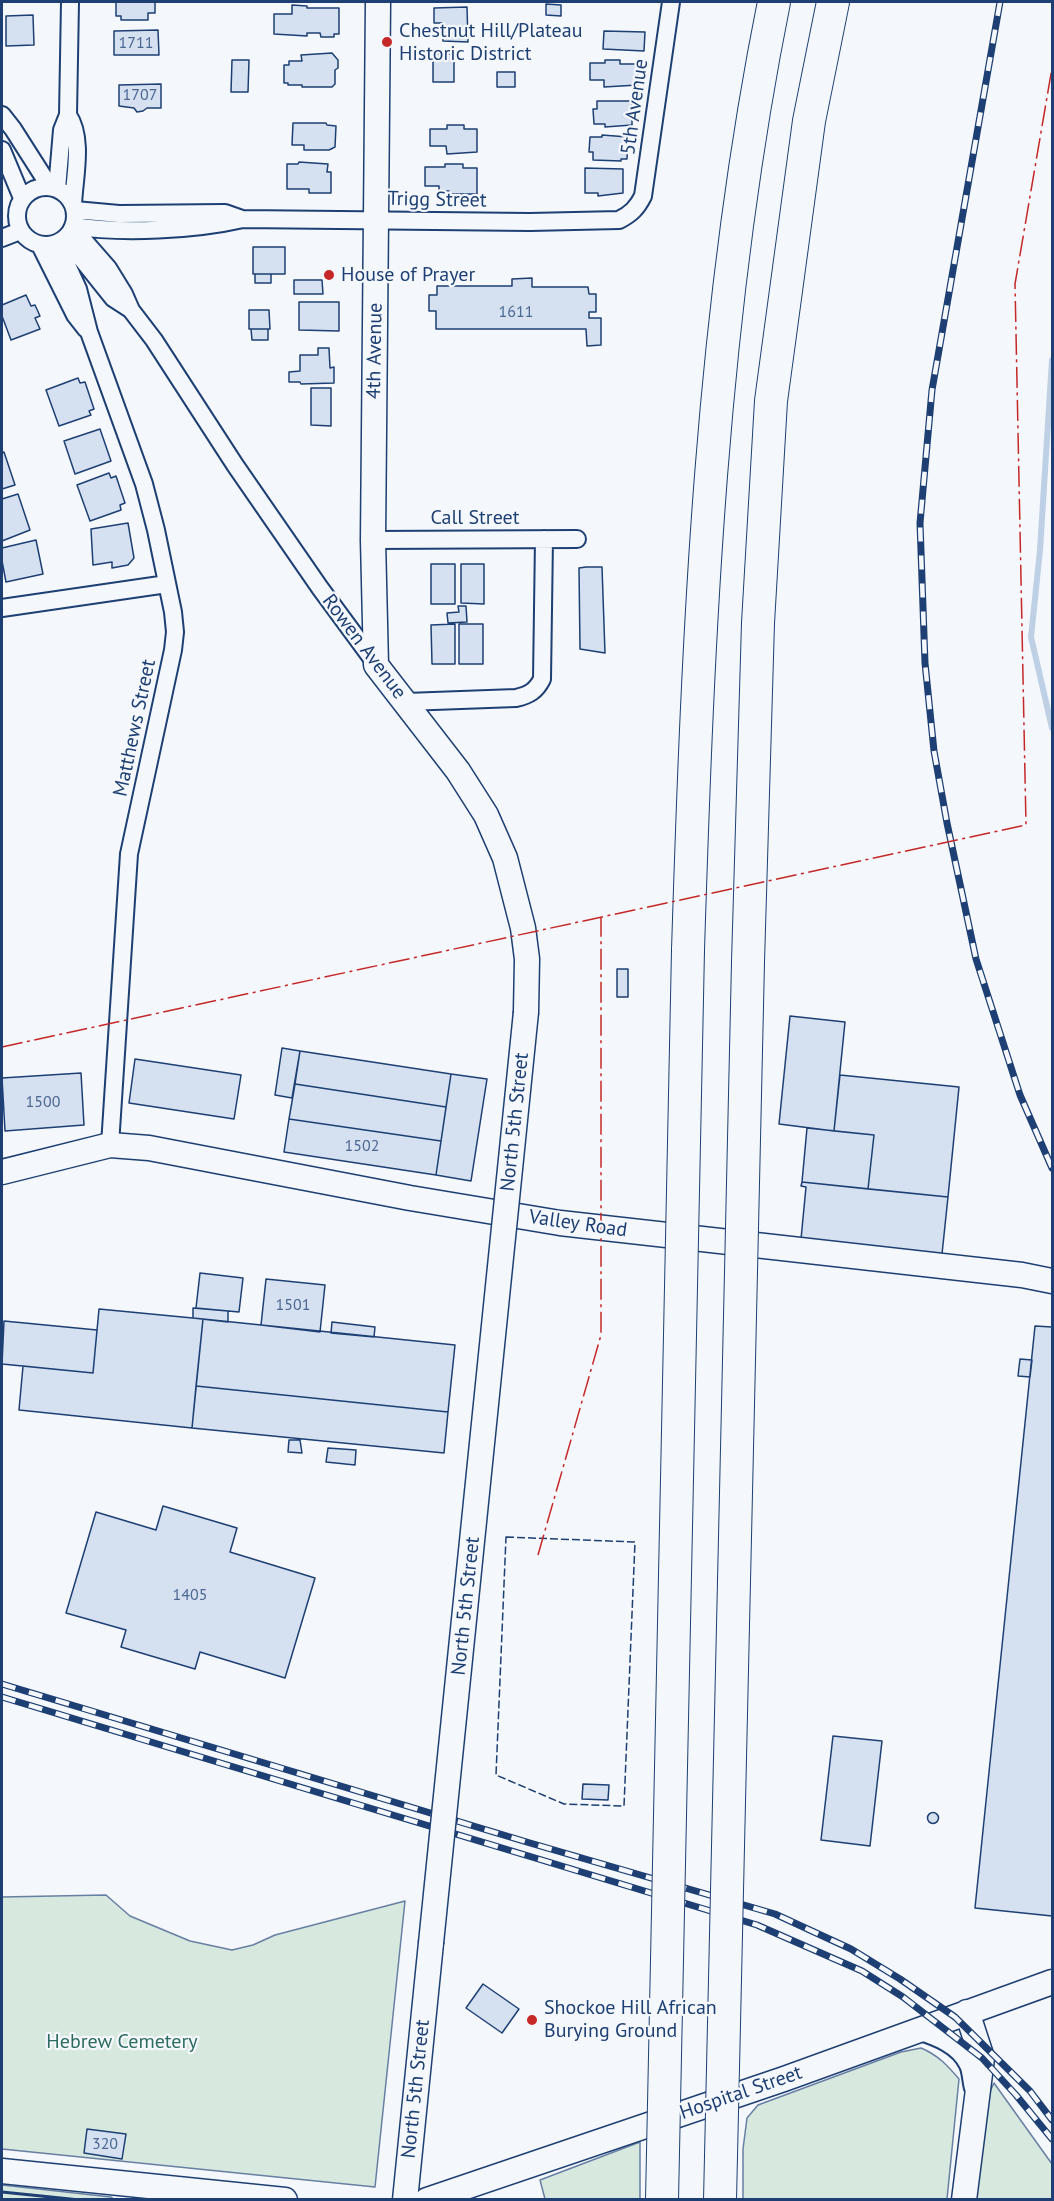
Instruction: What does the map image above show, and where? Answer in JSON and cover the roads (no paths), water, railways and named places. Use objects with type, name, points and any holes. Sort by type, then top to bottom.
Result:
[{"type":"highway","points":[[662,2199],[694,741],[713,438],[727,301],[760,71],[774,2]]},
{"type":"highway","points":[[720,2199],[748,962],[758,623],[771,401],[809,121],[833,2]]},
{"type":"main road","name":"4th Avenue","points":[[376,665],[373,540],[378,2]]},
{"type":"main road","name":"Rowen Avenue","points":[[376,665],[458,771],[486,815],[505,858],[523,928],[527,959],[526,1012]]},
{"type":"main road","name":"North 5th Street","points":[[405,2199],[526,1012]]},
{"type":"main road","name":"Valley Road","points":[[2,1172],[110,1145],[149,1148],[410,1198],[560,1223],[1022,1275],[1053,1281]]},
{"type":"main road","name":"Hospital Street","points":[[427,2199],[784,2079],[1053,1982]]},
{"type":"main road","points":[[964,2199],[982,2058],[967,2012]]},
{"type":"main road","points":[[2,2171],[153,2193],[285,2199]]},
{"type":"street","points":[[53,188],[62,130],[68,116],[70,2]]},
{"type":"street","name":"5th Avenue","points":[[629,215],[638,207],[643,196],[671,2]]},
{"type":"street","points":[[2,115],[53,188]]},
{"type":"street","points":[[68,116],[74,126],[76,145],[69,225]]},
{"type":"street","points":[[2,150],[22,198]]},
{"type":"street","points":[[53,188],[64,192],[69,225],[39,245],[28,240],[20,231],[16,214],[22,198],[34,189],[53,188]]},
{"type":"street","name":"Trigg Street","points":[[69,225],[119,214],[225,213],[243,219],[530,222],[619,220],[629,215]]},
{"type":"street","name":"Rowen Avenue","points":[[69,225],[108,268],[131,310],[154,340],[255,494],[376,665]]},
{"type":"street","name":"Matthews Street","points":[[69,225],[78,289],[89,332],[144,484],[173,612],[175,632],[129,854],[110,1145]]},
{"type":"street","points":[[2,238],[20,231]]},
{"type":"street","name":"Matthews Street","points":[[39,245],[75,315],[89,332]]},
{"type":"street","points":[[406,702],[516,698],[532,692],[542,679],[544,539]]},
{"type":"street","name":"Call Street","points":[[373,540],[577,539]]},
{"type":"street","points":[[2,608],[167,584]]},
{"type":"street","points":[[918,2031],[941,2038],[968,2064],[976,2097]]},
{"type":"waterway","points":[[1052,360],[1040,550],[1031,637],[1052,728]]},
{"type":"railway","points":[[1000,2],[932,390],[920,523],[925,663],[934,751],[976,959],[1020,1095],[1052,1168]]},
{"type":"railway","points":[[2,1684],[530,1843],[775,1914],[851,1949],[955,2017],[1030,2091],[1052,2120]]},
{"type":"railway","points":[[2,1697],[757,1925],[862,1971],[903,1997],[982,2058],[1052,2139]]},
{"type":"place","name":"Chestnut Hill/Plateau Historic District","points":[[387,42]]},
{"type":"place","name":"House of Prayer","points":[[329,275]]},
{"type":"place","name":"Shockoe Hill African Burying Ground","points":[[532,2020]]},
{"type":"park label","name":"Hebrew Cemetery","points":[[122,2042]]}]
